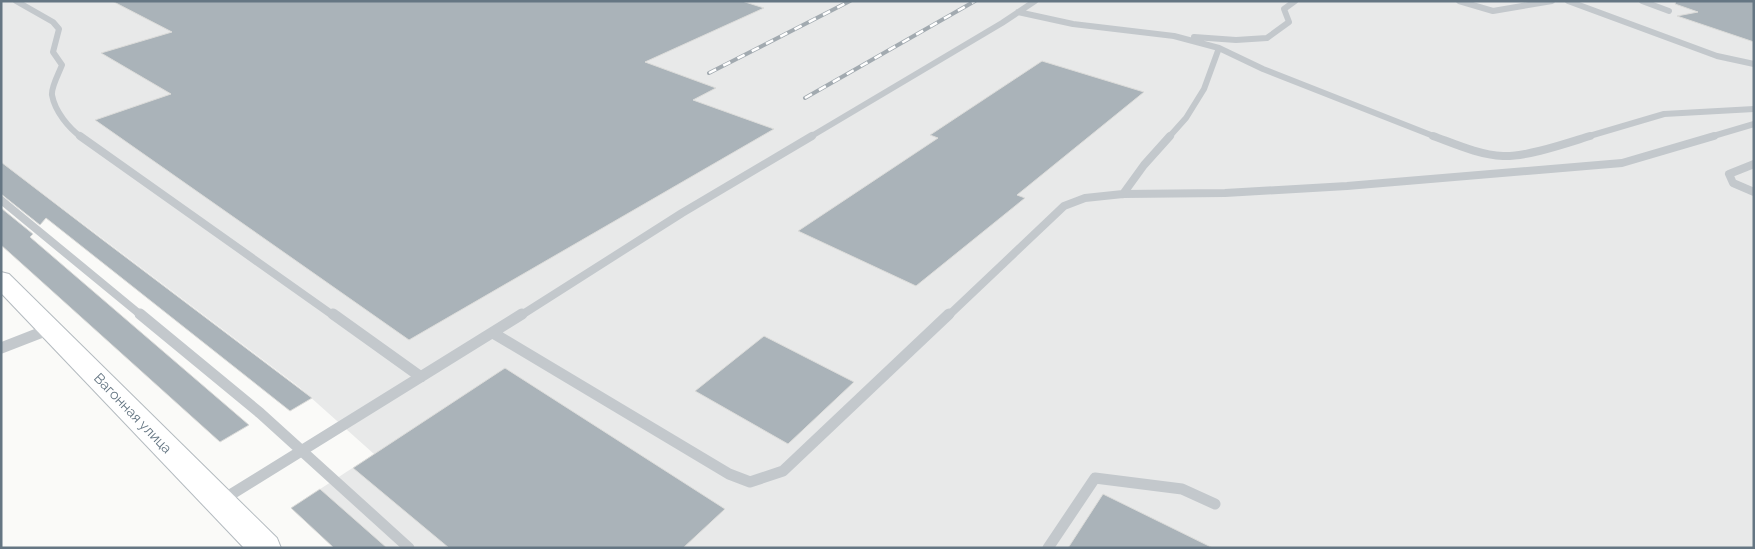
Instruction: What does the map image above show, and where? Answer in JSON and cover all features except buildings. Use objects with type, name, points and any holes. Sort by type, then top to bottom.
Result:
[{"type":"street","name":"Вагонная улица","points":[[1,279],[265,548]]},
{"type":"lane","points":[[16,1],[53,22],[59,29],[53,52],[62,65],[52,94],[58,110],[70,129],[421,377]]},
{"type":"lane","points":[[1018,12],[1073,24],[1174,36],[1236,40],[1267,38],[1289,22],[1284,9],[1295,1]]},
{"type":"lane","points":[[1459,1],[1493,11],[1552,1]]},
{"type":"lane","points":[[1568,1],[1754,68]]},
{"type":"lane","points":[[1642,1],[1669,11]]},
{"type":"lane","points":[[220,502],[300,450],[492,333],[682,213],[1018,12],[1031,2]]},
{"type":"lane","points":[[1174,36],[1219,48],[1263,69],[1466,148],[1504,156],[1542,150],[1664,114],[1754,109]]},
{"type":"lane","points":[[1123,194],[1144,165],[1186,118],[1204,89],[1219,48]]},
{"type":"lane","points":[[1730,60],[1754,64]]},
{"type":"lane","points":[[492,333],[729,474],[750,482],[783,471],[1064,206],[1085,198],[1123,194],[1225,193],[1347,186],[1622,163],[1754,124]]},
{"type":"lane","points":[[1754,164],[1730,174],[1733,183],[1754,192]]},
{"type":"lane","points":[[1,200],[197,359],[260,413],[409,548]]},
{"type":"lane","points":[[1,348],[50,329]]},
{"type":"lane","points":[[1048,548],[1095,478],[1182,489],[1216,504]]},
{"type":"shaded area","points":[[1,1],[1754,1],[1754,548],[334,548],[291,508],[374,454],[299,387],[1,162]]},
{"type":"railway","points":[[709,73],[850,1]]},
{"type":"railway","points":[[805,98],[975,1]]}]
